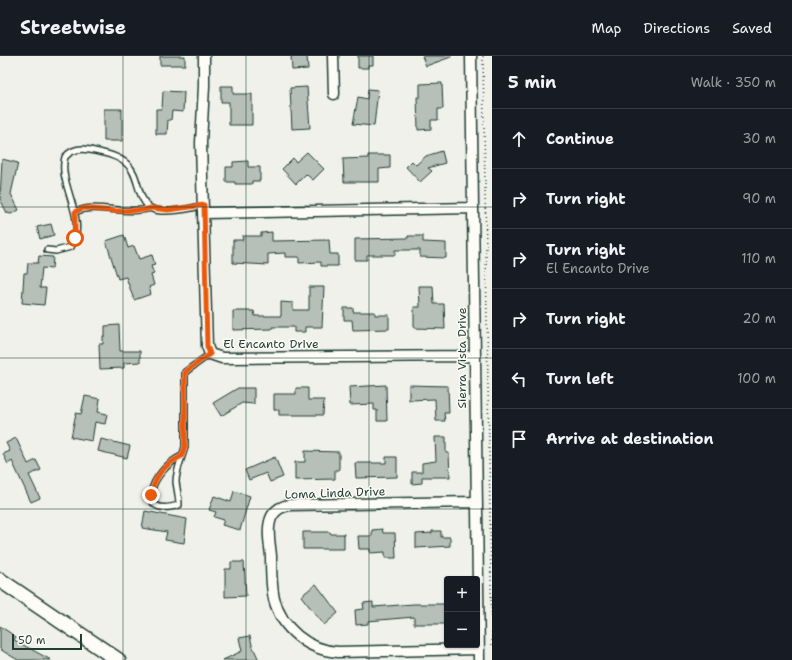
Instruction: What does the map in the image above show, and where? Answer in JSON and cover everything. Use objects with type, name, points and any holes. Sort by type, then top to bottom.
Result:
[{"type":"street","name":"El Encanto Drive","points":[[204,56],[201,143],[207,346],[210,354],[222,358],[474,356]]},
{"type":"street","points":[[333,56],[334,94]]},
{"type":"street","name":"Sierra Vista Drive","points":[[472,56],[473,208],[476,284],[474,356],[479,660]]},
{"type":"street","points":[[204,209],[473,208]]},
{"type":"street","name":"Loma Linda Drive","points":[[476,502],[290,505],[284,506],[276,512],[272,518],[269,530],[274,599],[283,618],[290,628],[307,643],[318,649],[338,652],[479,649]]},
{"type":"street","points":[[0,580],[118,660]]},
{"type":"lane","points":[[47,250],[56,251],[71,247],[75,238],[75,212],[64,161],[67,154],[80,149],[104,153],[118,158],[128,164],[132,170],[142,197],[151,208]]},
{"type":"lane","points":[[75,212],[84,208],[114,211],[144,210],[151,208],[168,210],[204,209]]},
{"type":"lane","points":[[182,456],[173,460],[159,473],[153,484],[151,495],[151,500],[155,504],[162,507],[179,505],[176,482],[177,471],[182,456],[185,447],[185,372],[210,354]]},
{"type":"path","points":[[482,56],[492,648]]},
{"type":"building","points":[[160,56],[185,56],[185,65],[160,65]]},
{"type":"building","points":[[291,56],[307,56],[308,69],[292,70]]},
{"type":"building","points":[[358,56],[373,56],[373,65],[368,65],[368,68],[358,68]]},
{"type":"building","points":[[422,56],[451,56],[451,57],[426,66]]},
{"type":"building","points":[[442,83],[443,109],[438,109],[438,120],[431,120],[431,129],[418,130],[417,97],[420,97],[420,84]]},
{"type":"building","points":[[221,86],[233,86],[233,94],[252,94],[252,125],[229,125],[229,102],[221,102]]},
{"type":"building","points":[[307,87],[310,128],[292,129],[290,88]]},
{"type":"building","points":[[368,89],[378,90],[374,126],[353,124],[358,97],[367,99]]},
{"type":"building","points":[[163,91],[184,92],[183,112],[172,111],[171,120],[168,120],[167,134],[156,134],[156,109],[162,109]]},
{"type":"building","points":[[104,109],[122,109],[122,141],[104,141]]},
{"type":"building","points":[[442,151],[445,163],[428,168],[432,171],[420,182],[406,167],[412,161],[416,165],[426,156]]},
{"type":"building","points":[[307,152],[324,169],[313,180],[306,174],[296,184],[282,169],[293,158],[296,162]]},
{"type":"building","points":[[368,155],[390,155],[390,168],[379,169],[379,182],[344,182],[343,159],[368,158]]},
{"type":"building","points":[[2,159],[18,163],[11,194],[19,210],[11,214],[7,213],[0,199]]},
{"type":"building","points":[[248,161],[248,167],[260,167],[260,181],[252,181],[252,184],[235,184],[235,182],[226,182],[226,167],[233,167],[233,162]]},
{"type":"building","points":[[51,224],[54,235],[40,239],[37,227]]},
{"type":"building","points":[[272,232],[272,241],[329,240],[330,254],[338,254],[338,266],[321,266],[321,262],[299,263],[299,257],[285,257],[285,253],[268,254],[268,265],[233,263],[233,240],[243,240],[242,236],[261,236],[261,233]]},
{"type":"building","points":[[124,235],[128,248],[134,246],[139,259],[152,255],[155,265],[151,266],[154,274],[151,275],[154,285],[149,287],[151,294],[134,300],[126,277],[118,279],[106,241]]},
{"type":"building","points":[[408,236],[423,236],[423,242],[446,243],[446,258],[420,257],[420,250],[395,250],[395,255],[367,255],[367,260],[355,260],[355,239],[408,238]]},
{"type":"building","points":[[39,256],[53,257],[52,269],[42,268],[40,288],[46,288],[44,305],[22,303],[24,273],[27,273],[28,263],[38,263]]},
{"type":"building","points":[[419,286],[433,286],[434,304],[444,304],[445,329],[414,328],[414,307],[420,307]]},
{"type":"building","points":[[309,287],[324,287],[322,327],[305,327],[305,332],[294,332],[294,327],[233,330],[233,311],[254,311],[255,316],[281,316],[281,302],[293,303],[293,310],[309,310]]},
{"type":"building","points":[[344,308],[353,308],[353,312],[375,312],[375,315],[389,315],[389,329],[353,330],[352,320],[344,320]]},
{"type":"building","points":[[119,325],[120,351],[140,351],[140,362],[124,363],[124,368],[100,369],[99,344],[103,344],[105,326]]},
{"type":"building","points":[[386,385],[387,421],[377,421],[377,410],[374,410],[374,404],[350,405],[349,387]]},
{"type":"building","points":[[409,385],[448,386],[449,413],[444,413],[445,421],[436,421],[435,399],[409,400]]},
{"type":"building","points":[[238,388],[254,388],[254,404],[242,403],[221,416],[213,403]]},
{"type":"building","points":[[296,388],[308,388],[308,400],[324,400],[323,415],[279,415],[279,410],[274,410],[274,394],[296,394]]},
{"type":"building","points":[[85,396],[100,399],[98,412],[107,414],[105,424],[95,422],[92,441],[71,437],[76,413],[81,414]]},
{"type":"building","points":[[435,437],[446,437],[446,453],[449,453],[450,477],[422,477],[422,483],[412,484],[412,472],[422,472],[422,463],[436,461]]},
{"type":"building","points":[[16,438],[28,464],[36,460],[41,470],[29,475],[40,498],[31,502],[12,461],[8,464],[3,454],[10,451],[6,443]]},
{"type":"building","points":[[101,439],[130,446],[127,458],[98,451]]},
{"type":"building","points":[[305,451],[339,452],[339,470],[335,470],[335,479],[295,480],[295,462],[305,462]]},
{"type":"building","points":[[275,457],[283,477],[270,482],[266,473],[249,480],[245,470]]},
{"type":"building","points":[[386,457],[397,457],[397,477],[356,478],[355,463],[386,463]]},
{"type":"building","points":[[234,491],[250,496],[240,530],[222,525],[224,520],[214,517],[216,512],[209,510],[214,496],[231,502]]},
{"type":"building","points":[[145,511],[187,519],[184,543],[165,540],[167,532],[142,528]]},
{"type":"building","points":[[382,529],[383,533],[395,533],[396,558],[385,558],[385,552],[370,553],[370,549],[359,549],[358,536],[372,536],[372,530]]},
{"type":"building","points":[[432,531],[441,531],[441,537],[450,537],[450,546],[416,548],[416,534],[432,533]]},
{"type":"building","points":[[303,532],[330,532],[331,534],[344,534],[344,549],[303,549]]},
{"type":"building","points":[[231,562],[244,562],[246,596],[225,597],[225,569],[231,569]]},
{"type":"building","points":[[316,584],[338,613],[324,625],[301,596]]},
{"type":"building","points":[[373,602],[373,607],[414,604],[444,604],[444,624],[414,624],[414,617],[368,621],[368,624],[356,625],[355,610],[364,609],[363,603]]},
{"type":"building","points":[[0,626],[16,637],[14,640],[51,660],[18,660],[0,649]]},
{"type":"building","points":[[250,636],[252,645],[259,660],[223,660],[242,651],[239,638]]},
{"type":"route","points":[[75,238],[75,212],[84,208],[132,211],[151,208],[154,210],[193,208],[204,205],[207,346],[210,354],[185,372],[185,447],[182,456],[173,460],[159,473],[153,484],[151,495]]}]
